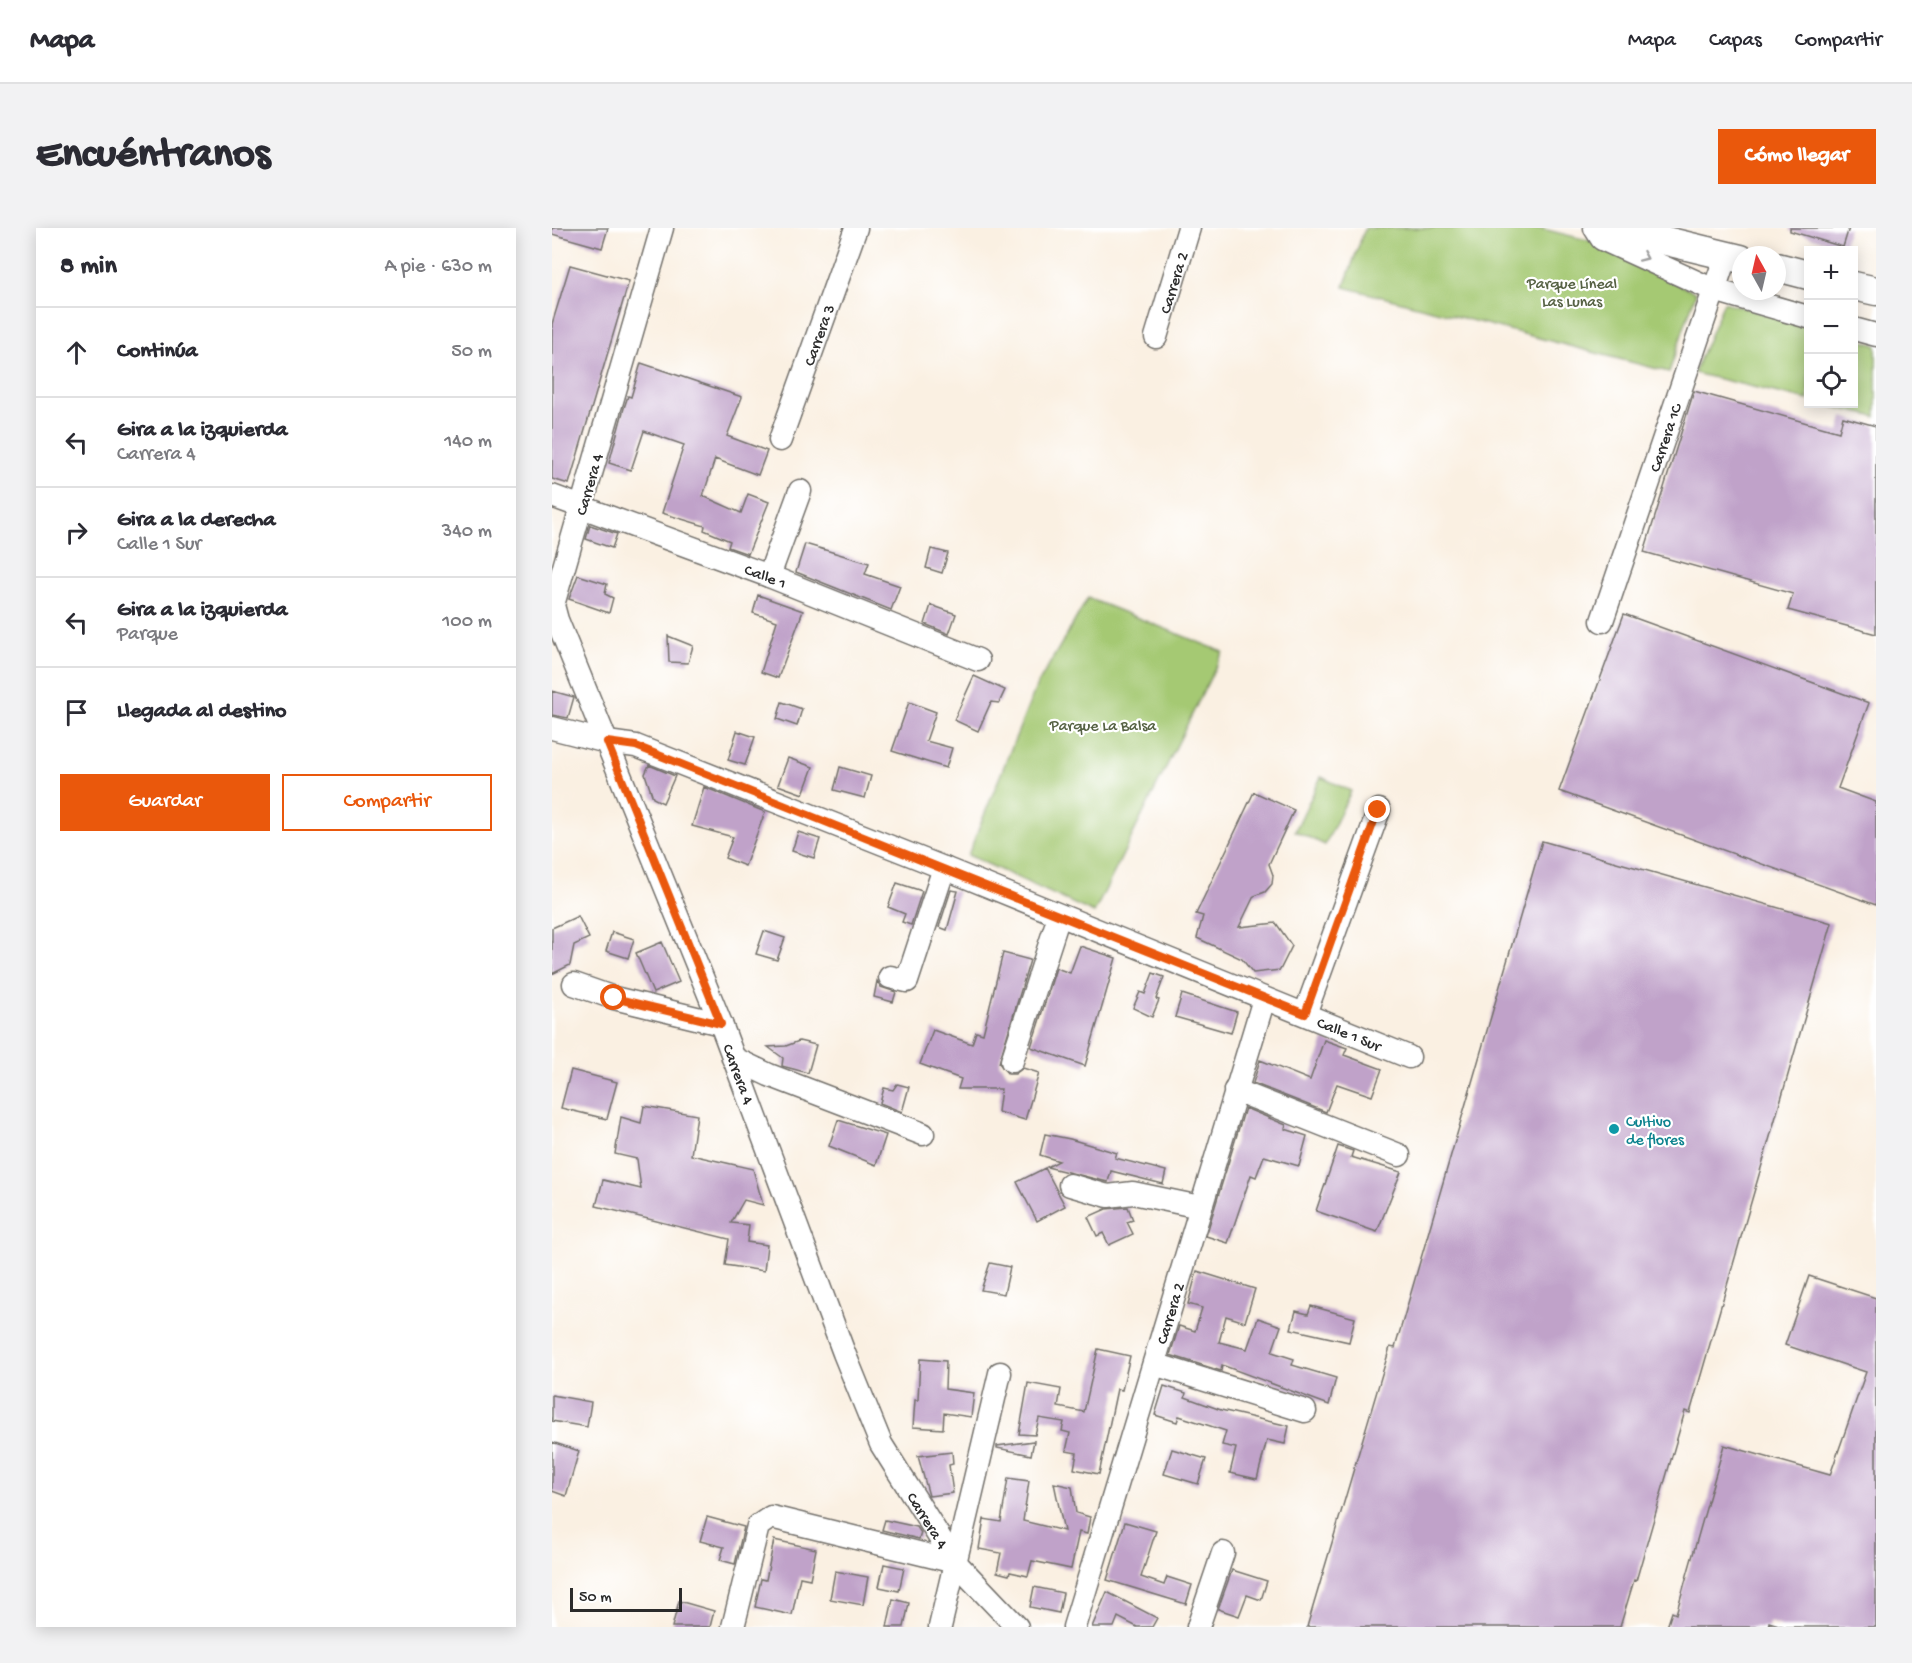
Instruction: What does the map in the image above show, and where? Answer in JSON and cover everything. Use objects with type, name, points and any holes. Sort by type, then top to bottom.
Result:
[{"type":"main road","points":[[1612,228],[1732,257]]},
{"type":"main road","points":[[1786,269],[1804,274]]},
{"type":"main road","points":[[1858,287],[1876,291]]},
{"type":"street","name":"Carrera 4","points":[[662,228],[553,605],[721,1024],[844,1353],[881,1444],[955,1562],[1017,1627]]},
{"type":"street","name":"Carrera 3","points":[[780,440],[856,228]]},
{"type":"street","name":"Carrera 2","points":[[1156,337],[1189,228]]},
{"type":"street","points":[[1595,228],[1602,239],[1714,290],[1804,316]]},
{"type":"street","name":"Carrera 1C","points":[[1602,621],[1714,290],[1732,260]]},
{"type":"street","points":[[1858,330],[1876,335]]},
{"type":"street","points":[[769,576],[800,491]]},
{"type":"street","name":"Calle 1","points":[[552,496],[769,576],[978,660]]},
{"type":"street","name":"Calle 1 Sur","points":[[552,728],[607,742],[636,746],[944,868],[1408,1057]]},
{"type":"street","points":[[1305,1014],[1378,810]]},
{"type":"street","points":[[890,977],[908,981],[944,868]]},
{"type":"street","points":[[1012,1061],[1059,916]]},
{"type":"street","points":[[574,984],[614,998],[721,1024]]},
{"type":"street","name":"Carrera 2","points":[[1074,1627],[1264,999]]},
{"type":"street","points":[[733,1058],[769,1075],[923,1134]]},
{"type":"street","points":[[1235,1089],[1399,1155]]},
{"type":"street","points":[[1070,1185],[1108,1196],[1133,1192],[1200,1207]]},
{"type":"street","points":[[1154,1364],[1305,1411]]},
{"type":"street","points":[[940,1627],[1000,1374]]},
{"type":"street","points":[[733,1627],[758,1526],[771,1517],[955,1562]]},
{"type":"street","points":[[1198,1627],[1223,1552]]},
{"type":"green space","name":"Parque Líneal Las Lunas","points":[[1365,228],[1539,228],[1591,241],[1696,293],[1669,372],[1344,287]]},
{"type":"green space","points":[[1724,302],[1804,325],[1804,399],[1694,373]]},
{"type":"green space","points":[[1858,339],[1876,345],[1876,417],[1838,408],[1858,408]]},
{"type":"green space","name":"Parque La Balsa","points":[[1088,598],[1223,652],[1094,913],[968,855],[1036,687]]},
{"type":"green space","points":[[1321,777],[1351,791],[1325,845],[1295,831]]},
{"type":"building","points":[[552,228],[608,228],[602,248],[552,234]]},
{"type":"building","points":[[1790,228],[1849,228],[1843,246],[1790,231]]},
{"type":"building","points":[[570,265],[629,281],[569,484],[552,479],[552,324]]},
{"type":"building","points":[[641,363],[742,397],[727,436],[767,451],[758,475],[715,459],[703,496],[741,513],[748,494],[769,502],[748,554],[728,547],[730,541],[704,530],[705,526],[662,513],[684,445],[644,431],[631,470],[609,463],[624,408],[628,396],[631,397]]},
{"type":"building","points":[[1694,391],[1839,432],[1843,417],[1876,426],[1876,634],[1788,610],[1793,594],[1644,552]]},
{"type":"building","points":[[590,525],[617,534],[612,548],[586,539]]},
{"type":"building","points":[[805,544],[869,563],[865,574],[900,586],[891,610],[796,572]]},
{"type":"building","points":[[931,549],[948,553],[942,573],[926,568]]},
{"type":"building","points":[[578,575],[607,584],[605,594],[613,598],[609,613],[569,599]]},
{"type":"building","points":[[758,595],[803,611],[778,678],[761,672],[777,621],[753,613]]},
{"type":"building","points":[[931,605],[956,614],[949,634],[925,624]]},
{"type":"building","points":[[1624,614],[1869,703],[1838,788],[1876,802],[1876,905],[1559,791]]},
{"type":"building","points":[[668,636],[693,646],[688,663],[669,662]]},
{"type":"building","points":[[974,676],[1005,690],[999,703],[991,702],[978,731],[954,720]]},
{"type":"building","points":[[552,691],[574,697],[568,718],[552,715]]},
{"type":"building","points":[[782,702],[802,709],[797,726],[777,719]]},
{"type":"building","points":[[909,702],[936,712],[926,741],[952,748],[946,768],[892,751]]},
{"type":"building","points":[[737,731],[755,737],[745,765],[728,760]]},
{"type":"building","points":[[788,758],[813,767],[803,794],[778,785]]},
{"type":"building","points":[[649,765],[675,776],[663,803],[653,798],[645,774]]},
{"type":"building","points":[[840,767],[871,776],[865,798],[834,790]]},
{"type":"building","points":[[704,787],[765,812],[745,866],[725,858],[733,837],[692,826]]},
{"type":"building","points":[[1254,792],[1294,810],[1269,864],[1273,875],[1272,884],[1265,892],[1254,896],[1239,927],[1276,923],[1292,946],[1280,970],[1253,973],[1242,959],[1197,938],[1203,916],[1196,914]]},
{"type":"building","points":[[798,832],[820,839],[814,858],[792,851]]},
{"type":"building","points":[[1542,841],[1832,923],[1690,1413],[1685,1411],[1636,1581],[1634,1580],[1620,1627],[1307,1627],[1390,1347],[1395,1348]]},
{"type":"building","points":[[897,883],[922,891],[911,925],[902,922],[905,914],[888,907]]},
{"type":"building","points":[[951,890],[958,891],[947,930],[939,927]]},
{"type":"building","points":[[578,916],[589,938],[574,945],[570,965],[552,974],[552,928]]},
{"type":"building","points":[[764,931],[785,938],[777,960],[756,954]]},
{"type":"building","points":[[612,932],[634,939],[628,958],[606,951]]},
{"type":"building","points":[[662,942],[679,982],[653,993],[636,953]]},
{"type":"building","points":[[1080,946],[1116,958],[1085,1066],[1031,1047],[1056,968],[1070,973]]},
{"type":"building","points":[[1003,953],[1030,960],[999,1063],[1008,1074],[1015,1074],[1023,1068],[1039,1073],[1025,1120],[998,1112],[1001,1089],[958,1089],[961,1079],[920,1064],[933,1030],[972,1044],[976,1032],[983,1034]]},
{"type":"building","points":[[1153,973],[1164,977],[1156,999],[1159,1000],[1152,1017],[1133,1008],[1140,992],[1145,994]]},
{"type":"building","points":[[877,981],[881,987],[896,992],[893,1002],[874,997]]},
{"type":"building","points":[[1182,994],[1237,1012],[1231,1033],[1175,1017]]},
{"type":"building","points":[[1324,1040],[1347,1048],[1344,1055],[1382,1069],[1372,1096],[1337,1084],[1326,1112],[1253,1083],[1260,1060],[1310,1080]]},
{"type":"building","points":[[799,1041],[816,1045],[808,1073],[782,1066],[783,1058],[768,1047],[786,1046]]},
{"type":"building","points":[[571,1070],[617,1082],[607,1119],[561,1108]]},
{"type":"building","points":[[897,1084],[909,1087],[902,1112],[880,1103],[884,1088],[893,1090]]},
{"type":"building","points":[[644,1106],[697,1115],[691,1155],[753,1169],[763,1205],[744,1200],[731,1223],[749,1225],[747,1242],[767,1245],[764,1271],[725,1265],[729,1239],[596,1206],[603,1180],[641,1189],[637,1159],[615,1154],[621,1117],[641,1123]]},
{"type":"building","points":[[1245,1108],[1286,1125],[1285,1129],[1307,1136],[1299,1166],[1264,1156],[1256,1177],[1251,1175],[1228,1243],[1206,1236]]},
{"type":"building","points":[[838,1120],[886,1135],[876,1165],[829,1146]]},
{"type":"building","points":[[1045,1134],[1117,1153],[1115,1158],[1166,1171],[1163,1184],[1111,1171],[1108,1182],[1047,1167],[1059,1161],[1040,1155]]},
{"type":"building","points":[[1338,1146],[1353,1151],[1351,1157],[1401,1172],[1377,1232],[1316,1211]]},
{"type":"building","points":[[1045,1168],[1065,1206],[1037,1221],[1017,1182]]},
{"type":"building","points":[[1128,1207],[1133,1220],[1127,1222],[1133,1234],[1109,1245],[1103,1233],[1097,1236],[1088,1217],[1106,1209]]},
{"type":"building","points":[[990,1263],[1010,1267],[1004,1294],[981,1290]]},
{"type":"building","points":[[1197,1271],[1255,1289],[1245,1322],[1226,1316],[1219,1342],[1247,1349],[1258,1318],[1281,1326],[1272,1352],[1294,1359],[1292,1365],[1336,1378],[1329,1405],[1222,1365],[1221,1371],[1170,1355],[1179,1326],[1195,1331],[1202,1308],[1188,1304]]},
{"type":"building","points":[[1809,1276],[1876,1298],[1876,1627],[1785,1627],[1769,1622],[1768,1627],[1667,1627],[1672,1612],[1676,1614],[1724,1445],[1830,1475],[1866,1372],[1785,1345]]},
{"type":"building","points":[[1311,1306],[1355,1318],[1349,1342],[1291,1329],[1296,1311],[1308,1314]]},
{"type":"building","points":[[1098,1349],[1130,1356],[1122,1390],[1117,1389],[1099,1474],[1074,1469],[1077,1453],[1066,1451],[1070,1433],[1062,1431],[1064,1422],[1039,1418],[1035,1435],[1019,1434],[1028,1383],[1061,1389],[1058,1407],[1084,1412]]},
{"type":"building","points":[[920,1359],[946,1361],[945,1389],[974,1393],[971,1417],[944,1413],[943,1429],[913,1427],[915,1400],[918,1400]]},
{"type":"building","points":[[1164,1386],[1186,1393],[1185,1397],[1221,1410],[1289,1426],[1285,1444],[1267,1440],[1257,1479],[1230,1473],[1236,1448],[1222,1445],[1226,1431],[1179,1416],[1177,1422],[1155,1415]]},
{"type":"building","points":[[552,1395],[591,1402],[587,1427],[552,1421]]},
{"type":"building","points":[[1034,1441],[1031,1455],[997,1448],[997,1446]]},
{"type":"building","points":[[552,1442],[579,1451],[566,1496],[552,1491]]},
{"type":"building","points":[[1172,1449],[1206,1459],[1198,1484],[1164,1474]]},
{"type":"building","points":[[952,1452],[953,1464],[949,1465],[953,1493],[929,1496],[918,1456]]},
{"type":"building","points":[[1008,1478],[1029,1481],[1023,1521],[1064,1531],[1054,1483],[1072,1487],[1076,1513],[1090,1517],[1087,1534],[1079,1532],[1071,1569],[1032,1561],[1028,1576],[1010,1572],[1009,1575],[997,1572],[1001,1553],[979,1549],[984,1519],[1001,1522]]},
{"type":"building","points":[[707,1517],[744,1527],[735,1564],[720,1560],[724,1547],[700,1541]]},
{"type":"building","points":[[885,1520],[917,1527],[921,1533],[919,1539],[882,1530]]},
{"type":"building","points":[[1125,1522],[1156,1531],[1141,1577],[1164,1585],[1167,1577],[1192,1585],[1186,1604],[1107,1580]]},
{"type":"building","points":[[774,1540],[816,1549],[810,1579],[800,1577],[792,1615],[755,1607],[761,1579],[766,1580]]},
{"type":"building","points":[[884,1564],[904,1568],[899,1591],[879,1587]]},
{"type":"building","points":[[1232,1570],[1267,1581],[1261,1600],[1247,1595],[1239,1616],[1218,1609]]},
{"type":"building","points":[[835,1571],[868,1577],[863,1605],[830,1599]]},
{"type":"building","points":[[1034,1587],[1063,1593],[1059,1613],[1030,1607]]},
{"type":"building","points":[[1107,1592],[1157,1618],[1152,1627],[1137,1627],[1118,1617],[1114,1627],[1092,1627]]},
{"type":"building","points":[[893,1599],[909,1603],[904,1627],[887,1627]]},
{"type":"building","points":[[679,1601],[714,1611],[710,1627],[672,1627]]},
{"type":"place","name":"Cultivo de flores","points":[[1614,1129]]},
{"type":"route","points":[[614,998],[699,1021],[721,1024],[607,742],[636,746],[1305,1014],[1378,810]]}]
